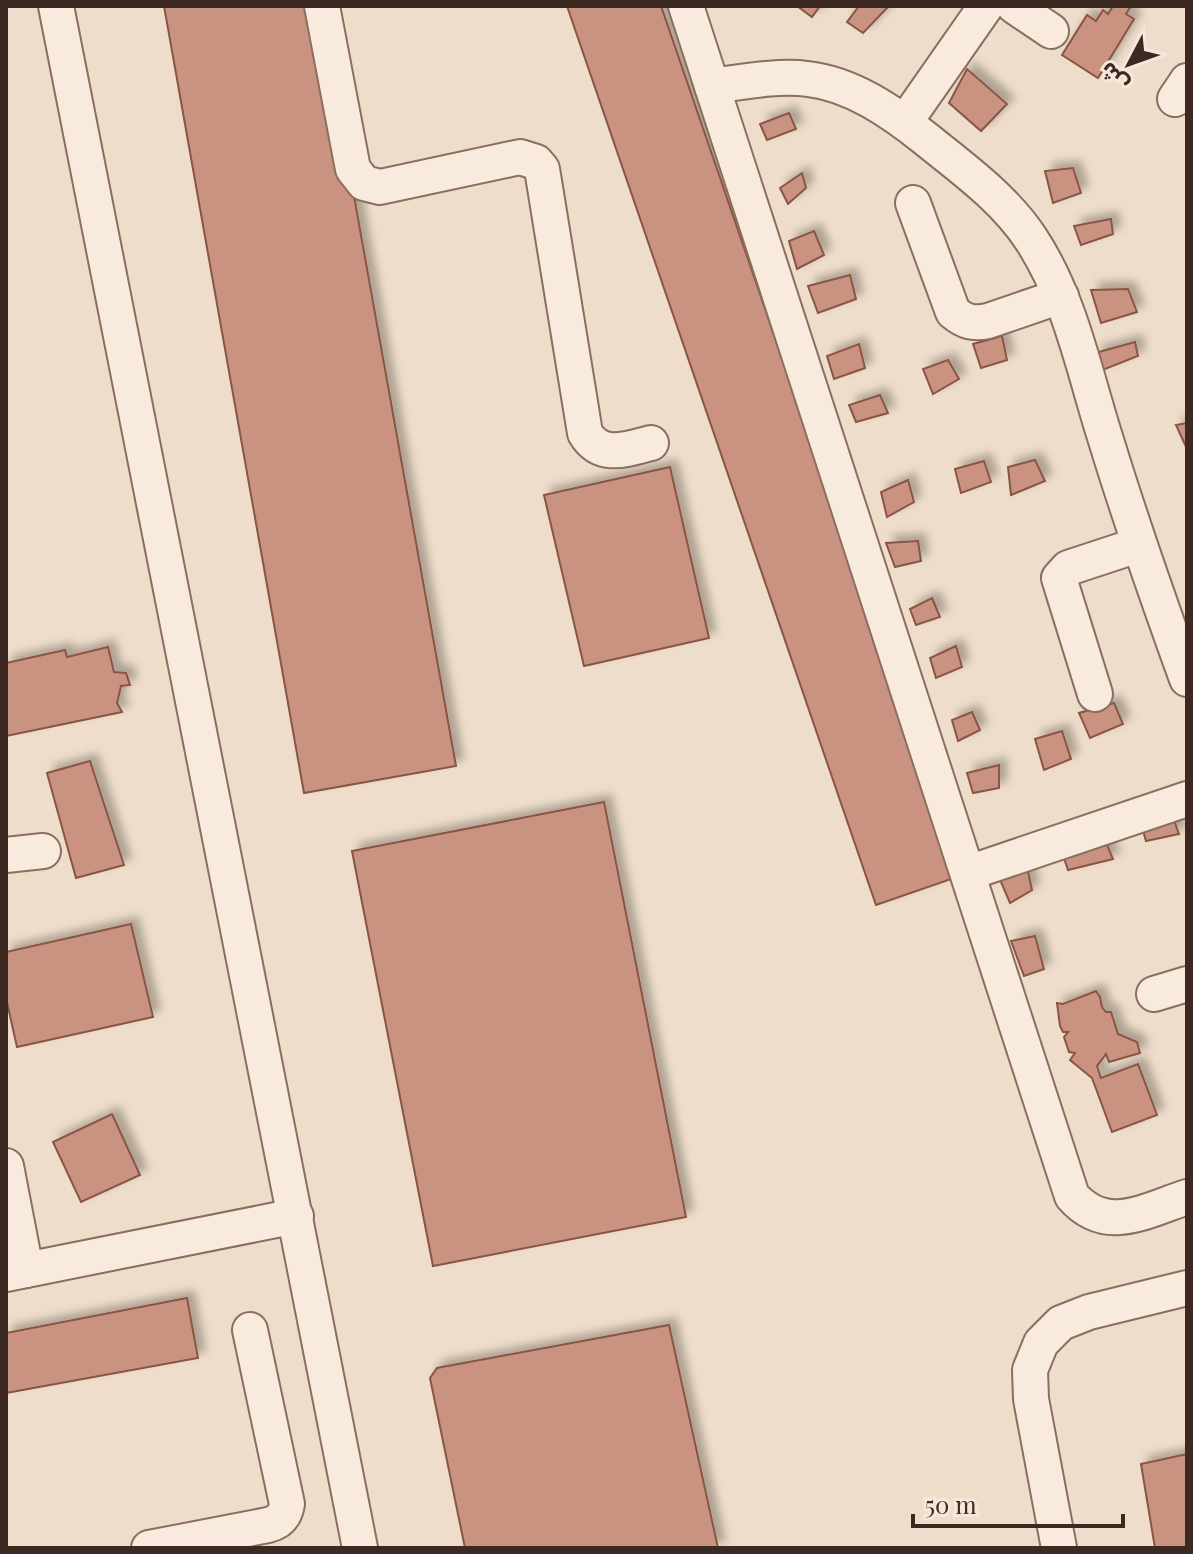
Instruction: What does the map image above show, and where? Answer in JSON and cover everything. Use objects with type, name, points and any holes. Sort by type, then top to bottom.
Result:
[{"type":"street","points":[[56,6],[360,1548]]},
{"type":"street","points":[[322,6],[353,169],[364,183],[380,187],[520,157],[536,162],[542,169],[585,433],[590,442],[607,451],[651,443]]},
{"type":"street","points":[[686,6],[1072,1196],[1083,1208],[1098,1217],[1115,1218],[1187,1197]]},
{"type":"street","points":[[905,122],[986,6]]},
{"type":"street","points":[[1014,6],[1051,31]]},
{"type":"street","points":[[712,86],[781,78],[809,79],[835,85],[861,96],[905,122],[986,187],[1009,211],[1036,246],[1061,296],[1138,545],[1187,679]]},
{"type":"street","points":[[913,203],[953,312],[963,321],[976,324],[988,321],[1061,296]]},
{"type":"street","points":[[1095,694],[1059,578],[1068,568],[1138,545]]},
{"type":"street","points":[[968,873],[1187,799]]},
{"type":"street","points":[[6,855],[43,851]]},
{"type":"street","points":[[1154,994],[1187,984]]},
{"type":"street","points":[[6,1166],[16,1272],[296,1216]]},
{"type":"street","points":[[1059,1548],[1031,1399],[1030,1370],[1041,1343],[1061,1323],[1089,1312],[1187,1288]]},
{"type":"street","points":[[149,1548],[268,1525],[282,1519],[286,1512],[287,1504],[250,1330]]},
{"type":"building","points":[[164,6],[320,6],[456,766],[304,793]]},
{"type":"building","points":[[567,6],[661,6],[960,876],[876,905]]},
{"type":"building","points":[[797,6],[820,6],[812,17]]},
{"type":"building","points":[[859,6],[887,8],[863,33],[847,22]]},
{"type":"building","points":[[1113,6],[1131,6],[1126,14],[1134,19],[1098,78],[1062,55],[1087,15],[1096,21],[1103,10],[1108,14]]},
{"type":"building","points":[[967,69],[1007,104],[981,131],[949,103]]},
{"type":"building","points":[[789,113],[796,129],[767,140],[760,124]]},
{"type":"building","points":[[1073,168],[1081,193],[1053,203],[1045,171]]},
{"type":"building","points":[[802,173],[806,188],[788,204],[780,188]]},
{"type":"building","points":[[1111,219],[1113,234],[1081,245],[1074,226]]},
{"type":"building","points":[[814,231],[824,255],[797,269],[789,241]]},
{"type":"building","points":[[850,275],[856,299],[818,313],[808,286]]},
{"type":"building","points":[[1128,289],[1137,312],[1101,323],[1091,290]]},
{"type":"building","points":[[1002,336],[1007,360],[981,368],[973,344]]},
{"type":"building","points":[[1135,342],[1138,356],[1100,371],[1095,353]]},
{"type":"building","points":[[859,344],[865,368],[834,379],[827,356]]},
{"type":"building","points":[[948,360],[959,379],[933,394],[923,369]]},
{"type":"building","points":[[880,395],[888,413],[856,422],[849,405]]},
{"type":"building","points":[[1187,423],[1187,449],[1176,425]]},
{"type":"building","points":[[1035,460],[1045,481],[1011,495],[1008,467]]},
{"type":"building","points":[[984,461],[991,482],[961,493],[955,469]]},
{"type":"building","points":[[670,467],[709,638],[584,666],[544,495]]},
{"type":"building","points":[[908,480],[914,502],[887,517],[881,492]]},
{"type":"building","points":[[918,541],[921,561],[895,567],[886,543]]},
{"type":"building","points":[[932,598],[940,617],[916,625],[910,609]]},
{"type":"building","points":[[956,646],[962,667],[936,678],[930,658]]},
{"type":"building","points":[[108,647],[114,672],[126,673],[130,685],[121,686],[117,703],[122,712],[6,736],[6,663],[65,650],[67,657]]},
{"type":"building","points":[[1114,703],[1123,724],[1090,738],[1079,713]]},
{"type":"building","points":[[972,712],[980,730],[958,741],[952,720]]},
{"type":"building","points":[[1062,731],[1071,759],[1044,770],[1035,739]]},
{"type":"building","points":[[90,761],[124,865],[76,878],[47,773]]},
{"type":"building","points":[[999,765],[999,788],[973,793],[967,773]]},
{"type":"building","points":[[604,802],[686,1217],[433,1266],[352,851]]},
{"type":"building","points":[[1172,815],[1179,834],[1146,841],[1142,827]]},
{"type":"building","points":[[1105,840],[1113,859],[1068,870],[1062,852]]},
{"type":"building","points":[[1027,867],[1032,890],[1010,903],[998,875]]},
{"type":"building","points":[[131,924],[153,1017],[17,1047],[6,998],[6,952]]},
{"type":"building","points":[[1035,936],[1044,969],[1024,976],[1011,941]]},
{"type":"building","points":[[1096,991],[1102,1007],[1106,1012],[1111,1012],[1118,1034],[1137,1042],[1140,1053],[1109,1062],[1106,1054],[1097,1066],[1101,1078],[1138,1064],[1157,1115],[1112,1132],[1092,1078],[1070,1060],[1075,1053],[1069,1052],[1064,1037],[1068,1032],[1063,1032],[1060,1026],[1057,1003],[1063,1004]]},
{"type":"building","points":[[112,1114],[140,1175],[81,1202],[53,1142]]},
{"type":"building","points":[[187,1298],[198,1358],[6,1393],[6,1333]]},
{"type":"building","points":[[669,1325],[718,1548],[465,1548],[430,1378],[437,1368]]},
{"type":"building","points":[[1187,1454],[1187,1548],[1155,1548],[1141,1464]]}]
